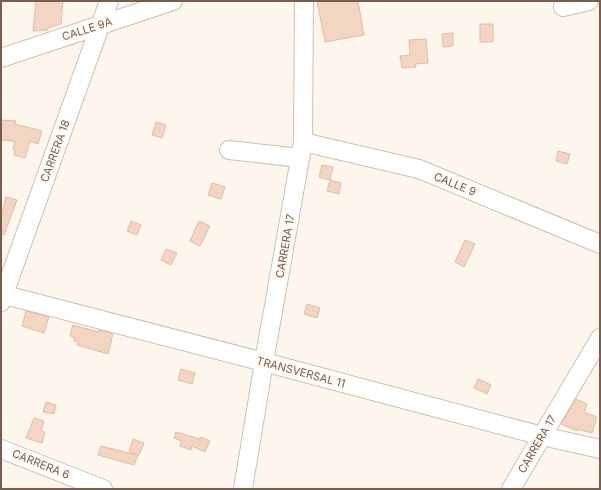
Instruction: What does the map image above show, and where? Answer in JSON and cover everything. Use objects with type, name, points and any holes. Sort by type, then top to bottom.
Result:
[{"type":"street","name":"CARRERA 18","points":[[2,297],[109,1]]},
{"type":"street","name":"CALLE 9A","points":[[1,58],[173,1]]},
{"type":"street","name":"CARRERA 17","points":[[243,489],[302,150],[304,1]]},
{"type":"street","points":[[563,7],[589,1]]},
{"type":"street","name":"CALLE 9","points":[[229,150],[302,150],[419,169],[600,244]]},
{"type":"street","name":"TRANSVERSAL 11","points":[[2,297],[264,362],[542,436],[600,449]]},
{"type":"street","name":"CARRERA 17","points":[[511,489],[600,338]]},
{"type":"street","name":"CARRERA 6","points":[[1,449],[103,489]]},
{"type":"building","points":[[36,1],[63,1],[61,24],[48,28],[48,30],[33,31]]},
{"type":"building","points":[[317,1],[358,1],[364,35],[325,42]]},
{"type":"building","points":[[480,24],[493,24],[493,42],[480,42]]},
{"type":"building","points":[[453,33],[453,46],[443,47],[442,34]]},
{"type":"building","points":[[426,39],[428,63],[415,64],[416,67],[402,68],[400,56],[410,55],[409,40]]},
{"type":"building","points":[[1,120],[16,121],[15,124],[42,131],[38,144],[30,141],[25,158],[14,155],[15,150],[13,149],[15,141],[1,140]]},
{"type":"building","points":[[156,122],[166,125],[162,138],[152,135]]},
{"type":"building","points":[[558,151],[570,154],[567,164],[556,161]]},
{"type":"building","points":[[322,165],[333,167],[330,180],[319,177]]},
{"type":"building","points":[[330,180],[341,183],[339,194],[327,191]]},
{"type":"building","points":[[212,183],[225,187],[221,199],[208,195]]},
{"type":"building","points":[[6,197],[17,200],[4,235],[1,234],[1,218]]},
{"type":"building","points":[[131,221],[141,225],[137,235],[127,231]]},
{"type":"building","points":[[199,221],[210,226],[200,246],[190,241]]},
{"type":"building","points":[[465,240],[475,244],[464,267],[455,262]]},
{"type":"building","points":[[166,249],[177,253],[171,265],[161,260]]},
{"type":"building","points":[[307,304],[320,308],[317,318],[304,314]]},
{"type":"building","points":[[26,311],[49,317],[44,333],[22,326]]},
{"type":"building","points":[[73,325],[113,334],[108,354],[77,345],[78,342],[74,341],[75,338],[70,336]]},
{"type":"building","points":[[181,369],[195,373],[192,384],[178,380]]},
{"type":"building","points":[[478,379],[491,385],[487,394],[474,388]]},
{"type":"building","points":[[576,399],[587,404],[584,412],[597,417],[592,433],[577,429],[577,431],[561,424]]},
{"type":"building","points":[[46,402],[56,405],[54,414],[43,412]]},
{"type":"building","points":[[34,418],[44,421],[41,431],[45,432],[42,443],[26,438]]},
{"type":"building","points":[[176,432],[200,439],[201,437],[210,441],[205,452],[192,446],[191,450],[180,446],[181,441],[174,438]]},
{"type":"building","points":[[133,439],[144,443],[134,465],[98,455],[101,446],[137,455],[129,452]]}]
